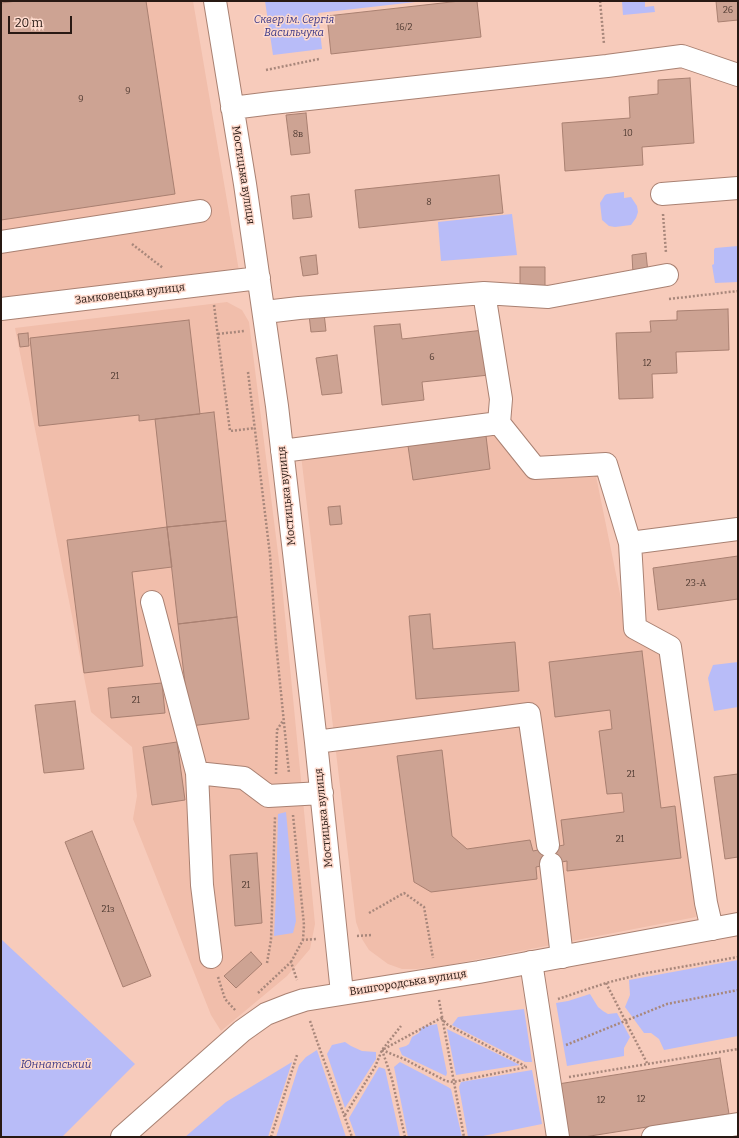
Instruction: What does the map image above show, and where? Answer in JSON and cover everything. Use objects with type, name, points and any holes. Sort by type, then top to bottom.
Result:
[{"type":"street","name":"Мостицька вулиця","points":[[215,1],[265,312],[322,793],[342,994]]},
{"type":"street","points":[[232,108],[607,66],[682,56],[738,75]]},
{"type":"street","points":[[662,194],[738,188]]},
{"type":"street","points":[[1,242],[200,211]]},
{"type":"street","points":[[265,312],[299,308],[484,294],[548,297],[667,274]]},
{"type":"street","name":"Замковецька вулиця","points":[[1,315],[11,308],[259,278]]},
{"type":"street","points":[[484,294],[501,399],[499,423],[535,468],[606,464],[630,543],[635,628],[670,647],[706,903],[712,929]]},
{"type":"street","points":[[282,451],[499,423]]},
{"type":"street","points":[[630,543],[738,528]]},
{"type":"street","points":[[152,602],[197,773],[202,885],[211,957]]},
{"type":"street","points":[[316,742],[528,714],[549,855],[562,957]]},
{"type":"street","points":[[197,773],[244,778],[268,796],[322,793]]},
{"type":"street","name":"Вишгородська вулиця","points":[[122,1137],[242,1030],[266,1014],[304,1000],[562,957],[738,924]]},
{"type":"street","points":[[531,962],[538,1005],[542,1073],[558,1137]]},
{"type":"street","points":[[653,1137],[738,1124]]},
{"type":"path","points":[[600,1],[607,66]]},
{"type":"path","points":[[266,70],[319,59]]},
{"type":"path","points":[[662,194],[667,274],[673,298]]},
{"type":"path","points":[[108,225],[187,287]]},
{"type":"path","points":[[214,306],[230,431],[255,428]]},
{"type":"path","points":[[243,331],[244,338]]},
{"type":"path","points":[[248,368],[270,555],[276,643],[284,718],[283,796],[271,940],[266,963]]},
{"type":"path","points":[[284,718],[276,730],[283,796],[304,925],[303,940]]},
{"type":"path","points":[[369,913],[404,893],[424,906],[433,962]]},
{"type":"path","points":[[211,957],[225,999],[237,1012]]},
{"type":"path","points":[[538,1005],[606,983],[641,974],[738,957]]},
{"type":"path","points":[[606,983],[647,1064]]},
{"type":"path","points":[[566,1045],[667,1004],[738,990]]},
{"type":"path","points":[[304,1000],[318,1044],[352,1137]]},
{"type":"path","points":[[382,1050],[441,1018]]},
{"type":"path","points":[[441,1018],[448,1026],[527,1067],[542,1073],[647,1064],[738,1048]]},
{"type":"path","points":[[441,1018],[464,1137]]},
{"type":"path","points":[[345,1116],[375,1067],[382,1050],[401,1026]]},
{"type":"path","points":[[382,1050],[404,1059],[446,1081],[453,1082],[527,1067]]},
{"type":"path","points":[[382,1050],[392,1079],[404,1137]]},
{"type":"path","points":[[271,1137],[297,1055]]},
{"type":"shaded area","points":[[1,1],[193,1],[240,277],[1,305]]},
{"type":"shaded area","points":[[227,302],[242,310],[249,322],[282,585],[315,924],[310,949],[287,976],[221,1031],[211,1015],[133,819],[137,796],[132,747],[91,712],[15,328]]},
{"type":"shaded area","points":[[494,432],[533,480],[596,476],[629,638],[664,654],[696,917],[443,966],[402,969],[388,964],[369,950],[362,939],[356,922],[301,455]]},
{"type":"green space","name":"Сквер ім. Сергія Васильчука","points":[[265,1],[424,1],[318,13],[322,49],[273,55]]},
{"type":"green space","points":[[622,1],[645,1],[645,7],[654,6],[655,12],[623,15]]},
{"type":"green space","points":[[624,192],[624,198],[631,197],[637,206],[638,212],[636,218],[631,225],[615,227],[609,226],[602,220],[600,203],[607,194]]},
{"type":"green space","points":[[512,214],[517,255],[441,261],[438,222]]},
{"type":"green space","points":[[738,246],[738,282],[715,283],[712,265],[714,264],[715,248]]},
{"type":"green space","points":[[738,662],[738,707],[714,711],[708,678],[713,665]]},
{"type":"green space","points":[[286,812],[296,921],[293,933],[274,936],[278,814]]},
{"type":"green space","name":"Юннатський","points":[[1,939],[135,1064],[62,1137],[1,1137]]},
{"type":"green space","points":[[738,960],[738,1036],[664,1050],[659,1039],[651,1033],[644,1033],[625,1007],[630,995],[629,980]]},
{"type":"green space","points":[[590,994],[598,1007],[603,1011],[608,1014],[617,1013],[630,1037],[624,1048],[624,1056],[567,1066],[556,1003]]},
{"type":"green space","points":[[524,1009],[532,1062],[525,1062],[452,1025],[458,1017]]},
{"type":"green space","points":[[437,1024],[447,1073],[446,1076],[402,1055],[399,1048],[409,1044],[412,1037],[419,1033],[422,1027]]},
{"type":"green space","points":[[447,1029],[520,1065],[456,1075]]},
{"type":"green space","points":[[345,1042],[362,1051],[376,1052],[376,1059],[345,1108],[327,1054],[332,1045]]},
{"type":"green space","points":[[317,1050],[346,1137],[276,1137],[299,1065],[306,1057]]},
{"type":"green space","points":[[292,1062],[268,1137],[185,1137],[226,1102]]},
{"type":"green space","points":[[400,1062],[451,1089],[462,1137],[408,1137],[394,1067]]},
{"type":"green space","points":[[379,1067],[385,1069],[400,1137],[356,1137],[349,1118]]},
{"type":"green space","points":[[532,1070],[542,1124],[478,1137],[468,1137],[459,1087],[461,1082]]},
{"type":"building","points":[[17,1],[146,1],[175,194],[1,220],[1,3]]},
{"type":"building","points":[[460,1],[477,1],[481,37],[331,54],[327,16]]},
{"type":"building","points":[[716,1],[738,1],[738,20],[718,22]]},
{"type":"building","points":[[690,78],[694,143],[642,147],[643,165],[565,171],[562,123],[630,118],[629,97],[658,94],[658,80]]},
{"type":"building","points":[[306,113],[310,153],[291,155],[286,115]]},
{"type":"building","points":[[499,175],[503,213],[359,228],[355,190]]},
{"type":"building","points":[[309,194],[312,217],[293,219],[291,196]]},
{"type":"building","points":[[646,253],[648,273],[633,274],[632,255]]},
{"type":"building","points":[[316,255],[318,274],[303,276],[300,257]]},
{"type":"building","points":[[520,267],[545,267],[545,289],[520,290]]},
{"type":"building","points":[[728,309],[729,350],[676,352],[677,373],[652,374],[653,398],[619,399],[616,333],[651,332],[650,321],[677,320],[677,311]]},
{"type":"building","points":[[324,313],[326,331],[311,332],[309,315]]},
{"type":"building","points":[[189,320],[200,414],[139,421],[139,415],[39,426],[30,338]]},
{"type":"building","points":[[400,324],[402,339],[484,330],[489,375],[422,382],[424,400],[382,405],[374,326]]},
{"type":"building","points":[[28,333],[29,346],[20,347],[18,334]]},
{"type":"building","points":[[337,355],[342,393],[322,395],[316,358]]},
{"type":"building","points":[[214,412],[226,521],[167,527],[155,419]]},
{"type":"building","points":[[486,436],[490,469],[413,480],[408,446]]},
{"type":"building","points":[[340,506],[342,524],[330,525],[328,507]]},
{"type":"building","points":[[226,521],[237,617],[178,624],[167,527]]},
{"type":"building","points":[[167,527],[172,567],[132,572],[143,666],[84,673],[67,540]]},
{"type":"building","points":[[738,556],[738,599],[658,610],[653,568]]},
{"type":"building","points":[[430,614],[433,649],[515,642],[519,691],[416,699],[409,616]]},
{"type":"building","points":[[237,617],[249,719],[190,726],[178,624]]},
{"type":"building","points":[[642,651],[661,808],[675,806],[681,858],[567,871],[567,861],[536,867],[537,879],[431,892],[414,882],[397,756],[442,750],[452,836],[467,849],[530,840],[533,851],[564,845],[561,820],[624,812],[622,793],[607,794],[599,731],[612,729],[610,710],[555,717],[549,662]]},
{"type":"building","points":[[162,683],[165,713],[111,718],[108,688]]},
{"type":"building","points":[[75,701],[84,769],[44,773],[35,705]]},
{"type":"building","points":[[177,742],[185,800],[152,805],[143,747]]},
{"type":"building","points":[[738,774],[738,857],[725,859],[714,777]]},
{"type":"building","points":[[92,831],[151,976],[123,987],[65,842]]},
{"type":"building","points":[[257,853],[262,923],[235,926],[230,855]]},
{"type":"building","points":[[251,952],[262,964],[236,988],[224,976]]},
{"type":"building","points":[[720,1058],[729,1114],[584,1137],[560,1137],[552,1085]]}]
